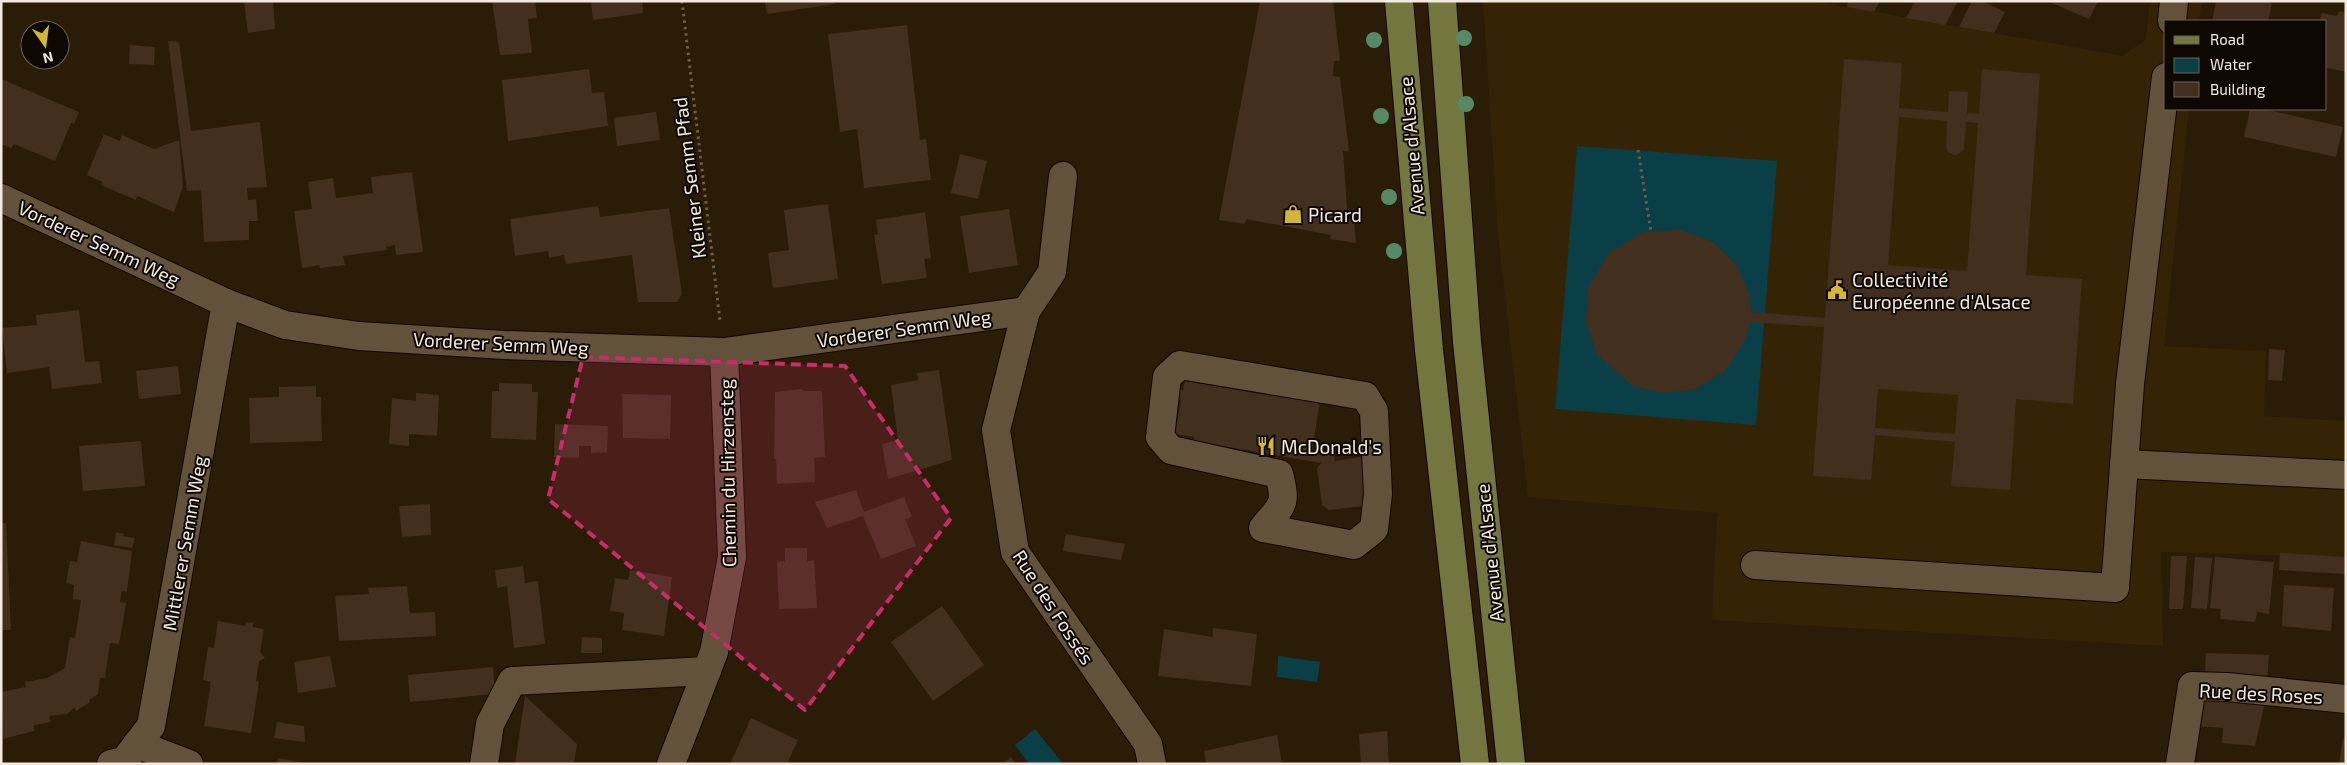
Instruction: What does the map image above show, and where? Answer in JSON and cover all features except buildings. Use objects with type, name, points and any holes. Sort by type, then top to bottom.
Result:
[{"type":"main road","name":"Avenue d'Alsace","points":[[1399,1],[1429,350],[1475,764]]},
{"type":"main road","name":"Avenue d'Alsace","points":[[1442,1],[1467,342],[1511,764]]},
{"type":"main road","points":[[1429,350],[1467,342]]},
{"type":"street","points":[[2172,20],[2174,1]]},
{"type":"street","points":[[1755,564],[2115,588],[2130,384],[2164,94]]},
{"type":"street","name":"Rue des Fossés","points":[[1063,176],[1052,272],[1026,311],[996,430],[1015,552],[1148,744],[1152,764]]},
{"type":"street","name":"Vorderer Semm Weg","points":[[1,198],[226,303],[285,325],[359,336],[504,345],[724,352],[1026,311]]},
{"type":"street","name":"Mittlerer Semm Weg","points":[[111,764],[124,762],[151,726],[226,303]]},
{"type":"street","name":"Chemin du Hirzensteg","points":[[671,764],[714,652],[732,557],[724,352]]},
{"type":"street","points":[[1180,365],[1365,396],[1374,411],[1378,494],[1374,529],[1354,544],[1264,528],[1284,504],[1284,492],[1279,474],[1172,450],[1160,437],[1167,377],[1180,365]]},
{"type":"street","points":[[2124,464],[2346,475]]},
{"type":"street","points":[[484,764],[490,724],[512,681],[707,670]]},
{"type":"street","name":"Rue des Roses","points":[[2180,764],[2192,686],[2227,687],[2346,698]]},
{"type":"street","points":[[137,744],[189,764]]},
{"type":"path","name":"Kleiner Semm Pfad","points":[[682,1],[724,352]]},
{"type":"path","points":[[1638,150],[1651,232]]},
{"type":"highlighted area","points":[[583,357],[845,366],[951,518],[805,710],[548,499]]},
{"type":"shaded area","name":"Collectivité Européenne d'Alsace","points":[[1483,1],[1814,1],[2123,56],[2146,39],[2150,1],[2202,1],[2199,20],[2164,20],[2164,110],[2189,110],[2164,346],[2266,351],[2264,416],[2346,421],[2346,557],[2161,552],[2163,646],[1712,620],[1717,513],[1528,497],[1498,234]]},
{"type":"water","points":[[1577,146],[1777,161],[1756,425],[1555,409]]},
{"type":"water","points":[[1278,656],[1320,662],[1317,682],[1277,677]]},
{"type":"water","points":[[1035,729],[1063,764],[1029,764],[1015,745]]},
{"type":"place","name":"Picard","points":[[1293,214]]},
{"type":"place","name":"Collectivité Européenne d'Alsace","points":[[1837,290]]},
{"type":"place","name":"McDonald's","points":[[1266,446]]}]
